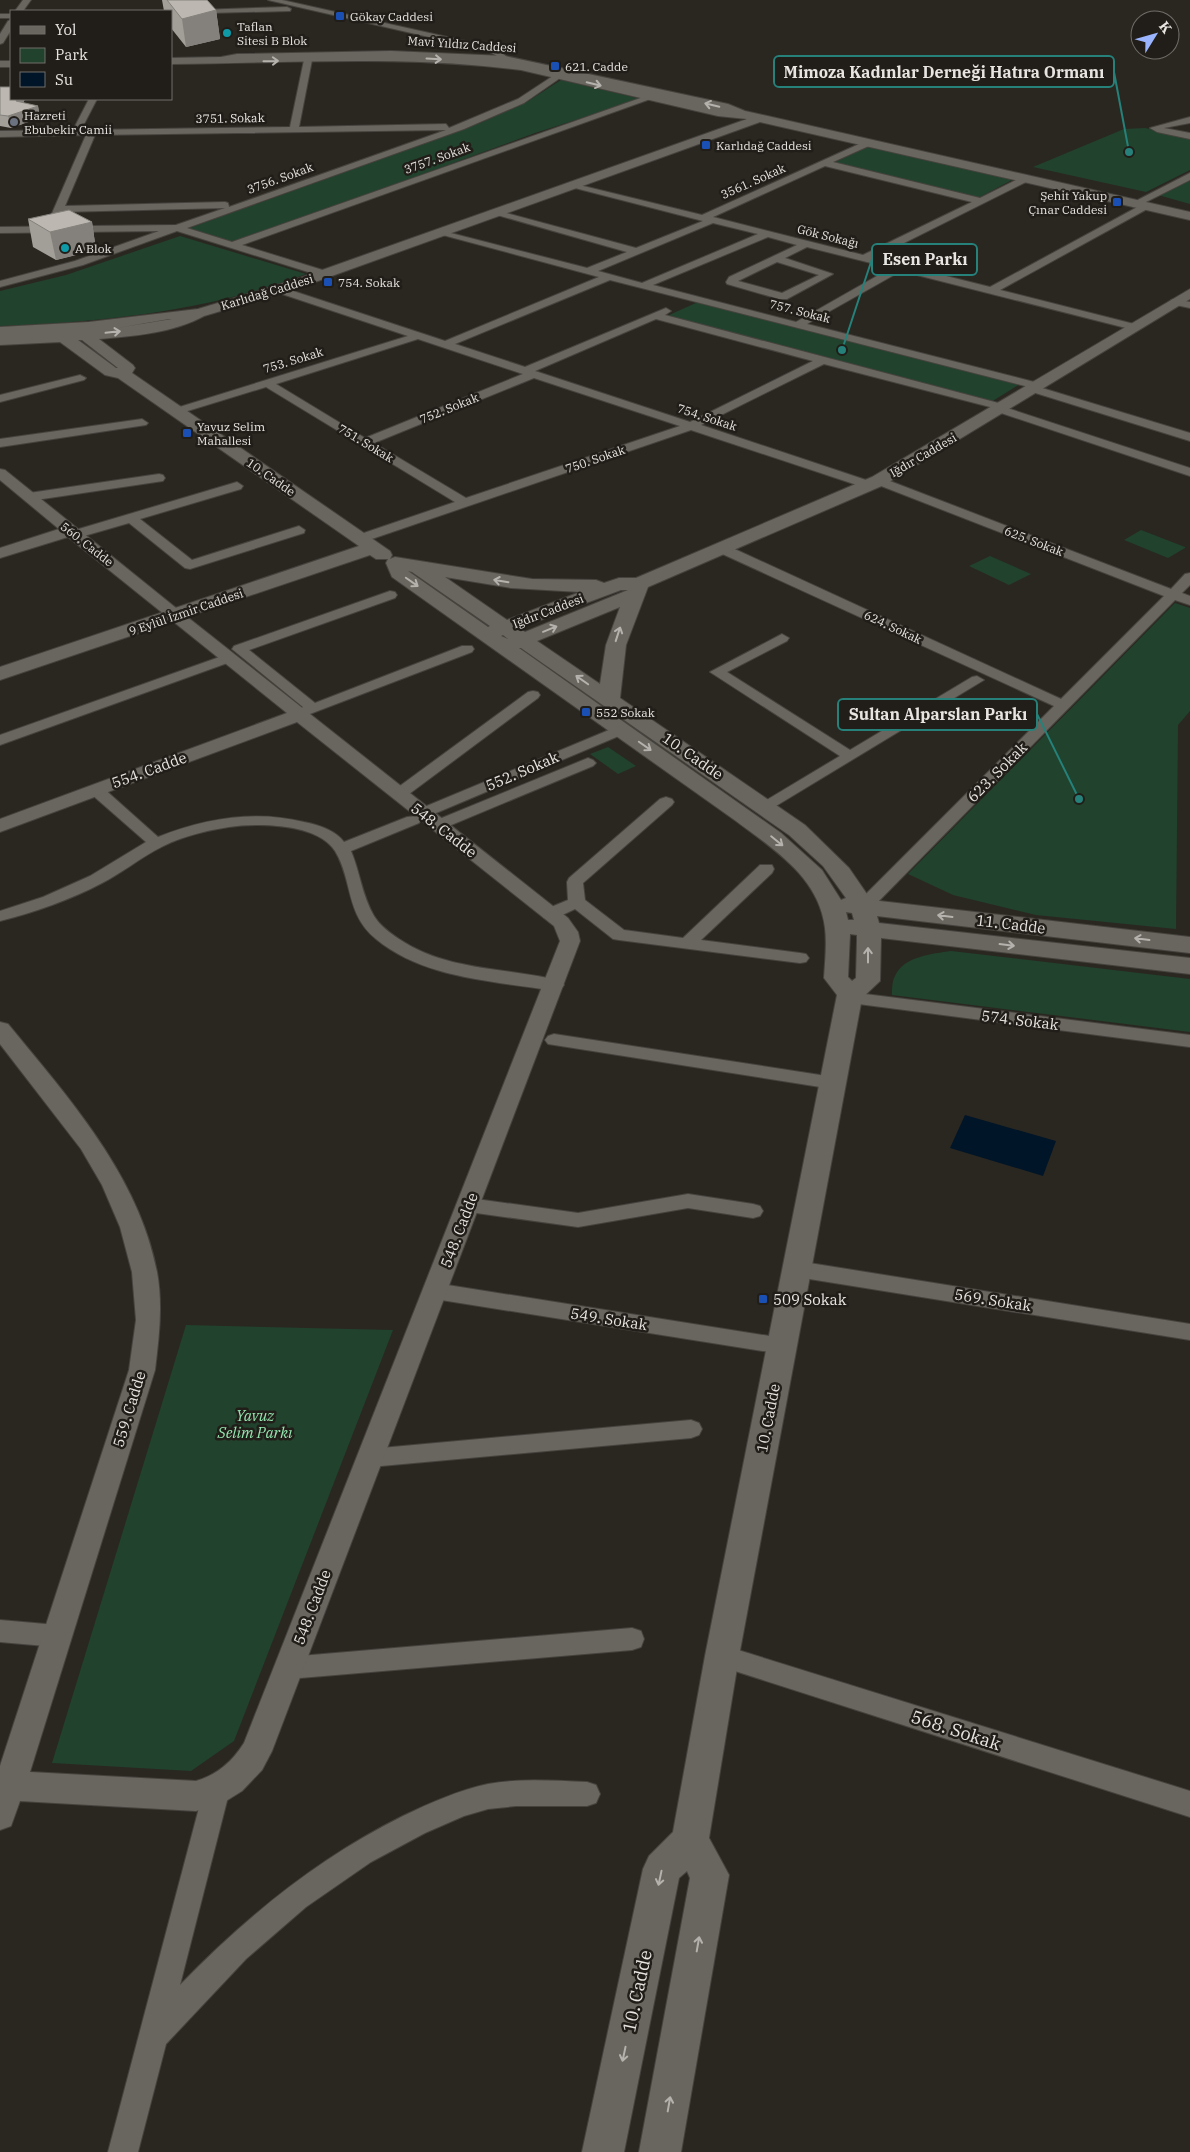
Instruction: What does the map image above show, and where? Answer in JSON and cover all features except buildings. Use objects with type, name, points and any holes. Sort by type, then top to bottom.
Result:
[{"type":"main road","name":"Mavi Yıldız Caddesi","points":[[222,60],[236,57],[391,54],[475,59],[521,67],[718,112],[740,114]]},
{"type":"main road","name":"Mavi Yıldız Caddesi","points":[[172,61],[405,58],[505,59],[718,106],[740,114]]},
{"type":"main road","points":[[740,114],[1190,216]]},
{"type":"main road","name":"Karlıdağ Caddesi","points":[[0,340],[70,332],[184,312],[199,313],[280,290],[758,118]]},
{"type":"main road","name":"Iğdır Caddesi","points":[[505,637],[723,549],[874,483],[1134,327],[1182,304],[1190,293]]},
{"type":"main road","name":"Karlıdağ Caddesi","points":[[0,332],[70,332],[156,327],[194,318],[199,313]]},
{"type":"main road","points":[[114,358],[120,348],[129,341],[156,327]]},
{"type":"main road","name":"10. Cadde","points":[[70,332],[114,358],[127,368],[123,374]]},
{"type":"main road","name":"10. Cadde","points":[[70,332],[111,372],[123,374],[395,563],[418,567],[622,730],[775,839],[812,873],[825,890],[835,914]]},
{"type":"main road","name":"9 Eylül İzmir Caddesi","points":[[0,674],[175,616],[366,543]]},
{"type":"main road","name":"10. Cadde","points":[[395,563],[399,574],[610,700],[766,807],[814,845],[840,870],[866,918]]},
{"type":"main road","points":[[418,567],[517,584],[573,588],[631,587],[610,667],[610,700]]},
{"type":"main road","points":[[835,914],[836,978],[850,996],[868,981],[866,918]]},
{"type":"main road","name":"11. Cadde","points":[[835,914],[1190,966]]},
{"type":"main road","name":"11. Cadde","points":[[866,918],[1190,945]]},
{"type":"main road","name":"10. Cadde","points":[[604,2152],[662,1869],[690,1841],[722,1656],[850,996]]},
{"type":"main road","points":[[660,2152],[710,1875],[690,1841]]},
{"type":"street","points":[[272,0],[483,47],[495,51],[505,59]]},
{"type":"street","points":[[172,12],[311,8]]},
{"type":"street","points":[[0,41],[10,25]]},
{"type":"street","points":[[294,129],[308,60]]},
{"type":"street","name":"3756. Sokak","points":[[0,284],[79,263],[461,127],[521,101],[559,76]]},
{"type":"street","name":"3757. Sokak","points":[[232,245],[652,97]]},
{"type":"street","points":[[76,132],[92,100]]},
{"type":"street","points":[[1190,120],[1154,128],[1190,136]]},
{"type":"street","name":"3751. Sokak","points":[[0,134],[461,127]]},
{"type":"street","points":[[51,229],[92,132]]},
{"type":"street","name":"3561. Sokak","points":[[708,219],[868,143]]},
{"type":"street","points":[[824,163],[981,201]]},
{"type":"street","points":[[991,291],[1190,176]]},
{"type":"street","points":[[864,258],[1025,179]]},
{"type":"street","name":"Gök Sokağı","points":[[574,185],[1134,327]]},
{"type":"street","points":[[59,209],[242,205]]},
{"type":"street","points":[[495,213],[634,251]]},
{"type":"street","points":[[588,271],[708,219]]},
{"type":"street","points":[[0,230],[177,228],[325,274]]},
{"type":"street","name":"757. Sokak","points":[[442,232],[643,286],[800,324],[1035,387]]},
{"type":"street","points":[[643,286],[768,234]]},
{"type":"street","points":[[776,258],[828,274],[784,297],[731,282],[733,279],[776,258],[806,244]]},
{"type":"street","points":[[800,324],[899,268]]},
{"type":"street","points":[[447,344],[609,277]]},
{"type":"street","name":"754. Sokak","points":[[280,290],[691,426],[874,483]]},
{"type":"street","name":"752. Sokak","points":[[365,442],[695,298]]},
{"type":"street","points":[[656,316],[1001,408],[1190,472]]},
{"type":"street","name":"753. Sokak","points":[[177,411],[418,336]]},
{"type":"street","name":"750. Sokak","points":[[366,543],[466,503],[691,426],[823,360]]},
{"type":"street","points":[[0,399],[80,378]]},
{"type":"street","name":"751. Sokak","points":[[267,383],[466,503]]},
{"type":"street","points":[[1035,387],[1190,436]]},
{"type":"street","points":[[0,443],[142,423]]},
{"type":"street","name":"560. Cadde","points":[[0,473],[175,616]]},
{"type":"street","points":[[29,497],[159,478]]},
{"type":"street","name":"625. Sokak","points":[[874,483],[1190,601]]},
{"type":"street","points":[[0,552],[131,518],[237,486]]},
{"type":"street","points":[[131,518],[190,565],[299,530]]},
{"type":"street","name":"624. Sokak","points":[[723,549],[1063,705]]},
{"type":"street","points":[[1174,596],[1190,577]]},
{"type":"street","points":[[390,595],[239,649],[306,712],[467,649]]},
{"type":"street","name":"623. Sokak","points":[[866,918],[1063,705],[1174,596]]},
{"type":"street","name":"548. Cadde","points":[[5,1785],[196,1796],[217,1790],[236,1778],[248,1766],[256,1752],[555,985],[567,953],[570,936],[565,927],[550,914],[425,819],[306,712],[228,658],[175,616]]},
{"type":"street","points":[[782,638],[717,672],[850,756]]},
{"type":"street","points":[[0,740],[228,658]]},
{"type":"street","points":[[766,807],[976,680]]},
{"type":"street","points":[[399,794],[533,695]]},
{"type":"street","name":"554. Cadde","points":[[0,826],[306,712]]},
{"type":"street","name":"552. Sokak","points":[[425,819],[622,730]]},
{"type":"street","points":[[342,849],[588,763]]},
{"type":"street","points":[[96,790],[156,843]]},
{"type":"street","points":[[666,802],[575,882],[577,902],[619,935],[800,958]]},
{"type":"street","points":[[0,916],[47,901],[96,880],[156,843],[217,824],[262,820],[305,826],[330,838],[342,849],[363,915],[370,925],[396,945],[415,955],[460,969],[555,985]]},
{"type":"street","points":[[687,944],[766,869]]},
{"type":"street","points":[[550,914],[577,902]]},
{"type":"street","name":"574. Sokak","points":[[850,996],[1190,1041]]},
{"type":"street","name":"559. Cadde","points":[[0,1029],[69,1113],[104,1165],[120,1195],[132,1225],[146,1279],[148,1332],[142,1370],[57,1636],[5,1785],[0,1815]]},
{"type":"street","points":[[554,1040],[833,1083]]},
{"type":"street","points":[[469,1205],[578,1220],[688,1202],[753,1211]]},
{"type":"street","name":"569. Sokak","points":[[797,1269],[1190,1332]]},
{"type":"street","name":"549. Sokak","points":[[435,1291],[782,1346]]},
{"type":"street","points":[[370,1458],[691,1429]]},
{"type":"street","points":[[0,1631],[57,1636]]},
{"type":"street","points":[[288,1668],[632,1639]]},
{"type":"street","name":"568. Sokak","points":[[722,1656],[1190,1804]]},
{"type":"street","points":[[123,2152],[217,1790]]},
{"type":"street","points":[[153,2036],[237,1946],[298,1895],[338,1867],[378,1843],[425,1819],[475,1800],[533,1792],[587,1794]]},
{"type":"green space","points":[[561,80],[641,99],[535,133],[232,244],[187,229],[478,124],[527,102]]},
{"type":"green space","points":[[1145,128],[1190,137],[1190,170],[1146,192],[1033,167],[1124,129]]},
{"type":"green space","points":[[870,146],[1014,179],[978,198],[833,163]]},
{"type":"green space","points":[[1190,178],[1190,204],[1158,195]]},
{"type":"green space","points":[[180,236],[306,274],[269,287],[194,306],[116,318],[0,326],[0,291],[66,275]]},
{"type":"green space","points":[[698,302],[1020,384],[991,402],[667,316]]},
{"type":"green space","points":[[1141,530],[1185,548],[1168,558],[1124,540]]},
{"type":"green space","points":[[990,556],[1031,574],[1009,585],[969,566]]},
{"type":"green space","points":[[1175,603],[1190,608],[1190,711],[1178,725],[1176,929],[1036,915],[953,895],[908,874]]},
{"type":"green space","points":[[608,747],[636,766],[618,774],[590,754]]},
{"type":"green space","points":[[951,951],[1190,979],[1190,1032],[892,995],[894,978],[899,969],[905,964],[919,957]]},
{"type":"green space","name":"Yavuz Selim Parkı","points":[[186,1325],[393,1330],[234,1741],[191,1771],[52,1763]]},
{"type":"water","points":[[965,1115],[1056,1141],[1043,1176],[950,1148]]},
{"type":"place","name":"Gökay Caddesi","points":[[340,16]]},
{"type":"place","name":"Taflan Sitesi B Blok","points":[[227,33]]},
{"type":"place","name":"621. Cadde","points":[[555,66]]},
{"type":"place","name":"Hazreti Ebubekir Camii","points":[[14,122]]},
{"type":"place","name":"Karlıdağ Caddesi","points":[[706,145]]},
{"type":"place","name":"Mimoza Kadınlar Derneği Hatıra Ormanı","points":[[1129,152]]},
{"type":"place","name":"Şehit Yakup Çınar Caddesi","points":[[1117,202]]},
{"type":"place","name":"A Blok","points":[[65,248]]},
{"type":"place","name":"754. Sokak","points":[[328,282]]},
{"type":"place","name":"Esen Parkı","points":[[842,350]]},
{"type":"place","name":"Yavuz Selim Mahallesi","points":[[187,433]]},
{"type":"place","name":"552 Sokak","points":[[586,712]]},
{"type":"place","name":"Sultan Alparslan Parkı","points":[[1079,799]]},
{"type":"place","name":"509 Sokak","points":[[763,1299]]}]
